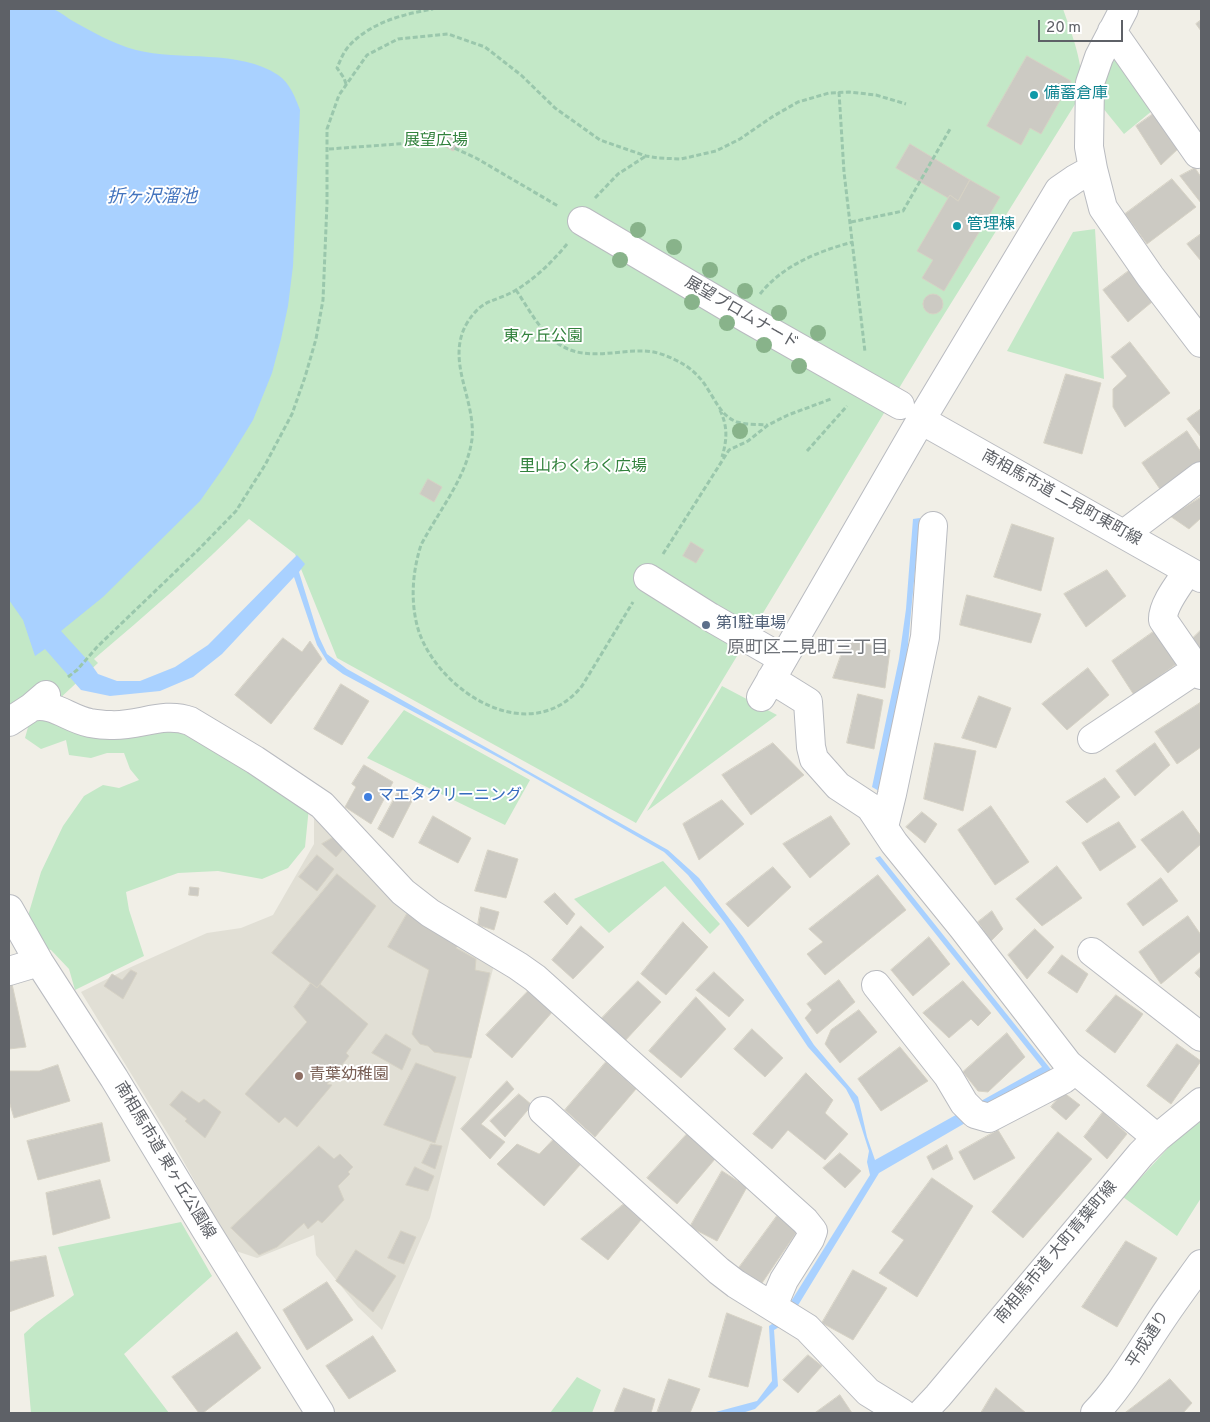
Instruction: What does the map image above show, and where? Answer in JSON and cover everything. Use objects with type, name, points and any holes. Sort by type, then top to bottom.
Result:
[{"type":"street","points":[[1118,20],[1098,57],[1089,92],[1089,147],[1093,168],[1104,208],[1150,276],[1201,343]]},
{"type":"street","points":[[1118,20],[1198,154]]},
{"type":"street","points":[[771,678],[910,412],[1059,190],[1093,168]]},
{"type":"street","name":"展望プロムナード","points":[[582,221],[748,319],[867,385],[910,412]]},
{"type":"street","name":"南相馬市道 二見町東町線","points":[[910,412],[1194,574]]},
{"type":"street","points":[[1124,534],[1201,476]]},
{"type":"street","points":[[884,827],[925,637],[933,526]]},
{"type":"street","points":[[1092,738],[1199,672],[1163,620],[1166,606],[1194,574]]},
{"type":"street","points":[[648,578],[710,617],[771,678],[808,702],[811,747],[814,760],[838,786],[870,807],[894,843],[963,928],[1068,1064],[1157,1138]]},
{"type":"street","points":[[9,722],[40,699],[42,705],[90,723],[112,725],[169,717],[180,718],[255,760],[322,805],[403,892],[430,913],[518,966],[534,978],[806,1222],[813,1231],[810,1239],[784,1280],[773,1306]]},
{"type":"street","name":"南相馬市道 東ヶ丘公園線","points":[[9,909],[39,962],[114,1078],[320,1413]]},
{"type":"street","points":[[1092,952],[1201,1037]]},
{"type":"street","points":[[9,971],[39,962]]},
{"type":"street","points":[[876,985],[948,1076],[964,1103],[975,1112],[989,1118],[1064,1079],[1076,1070]]},
{"type":"street","name":"南相馬市道 大町青葉町線","points":[[922,1413],[976,1351],[1093,1209],[1157,1138],[1201,1102]]},
{"type":"street","points":[[543,1111],[719,1270],[736,1284],[807,1328],[868,1392],[902,1413]]},
{"type":"street","name":"平成通り","points":[[1095,1413],[1124,1378],[1157,1327],[1197,1279]]},
{"type":"path","points":[[346,84],[337,68],[348,46],[380,24],[395,17],[433,9]]},
{"type":"path","points":[[40,699],[77,670],[98,646],[236,511],[256,481],[287,422],[305,377],[316,339],[323,300],[329,149],[328,129],[338,95],[367,55],[398,39],[448,34],[485,48],[521,74],[555,108],[600,140],[646,156],[681,159],[716,151],[740,140],[772,117],[798,102],[815,96],[839,92],[876,94],[906,104]]},
{"type":"path","points":[[807,451],[867,385],[864,337],[844,172],[839,92]]},
{"type":"path","points":[[851,222],[903,211],[950,129]]},
{"type":"path","points":[[329,149],[440,140],[476,158],[582,221]]},
{"type":"path","points":[[646,156],[618,174],[605,186],[594,199],[582,221],[560,252],[534,278],[516,290],[487,302],[473,315],[462,334],[458,360],[471,416],[472,438],[462,470],[427,532],[417,556],[413,595],[415,615],[420,634],[443,671],[469,695],[500,709],[520,714],[540,713],[566,702],[582,686],[729,450],[748,441],[768,425],[788,415],[867,385]]},
{"type":"path","points":[[748,319],[758,296],[765,287],[785,270],[822,251],[853,242]]},
{"type":"path","points":[[516,290],[541,326],[562,346],[580,353],[590,354],[642,351],[663,355],[684,364],[707,387],[726,425],[727,437],[722,460]]},
{"type":"path","points":[[718,408],[737,422],[768,425]]},
{"type":"shaded area","name":"青葉幼稚園","points":[[314,809],[496,957],[430,1218],[382,1330],[358,1307],[316,1255],[314,1235],[257,1258],[236,1251],[218,1223],[171,1139],[81,992],[207,933],[241,928],[273,915],[314,844]]},
{"type":"green space","name":"東ヶ丘公園","points":[[9,9],[1063,9],[1079,60],[1082,93],[930,337],[636,823],[337,658],[295,554],[249,519],[173,591],[94,659],[98,663],[58,700],[32,719],[177,731],[264,773],[309,807],[305,847],[288,868],[262,879],[218,871],[178,873],[126,892],[129,910],[144,956],[75,990],[69,969],[51,950],[36,947],[27,919],[41,872],[63,826],[84,796],[103,785],[119,788],[139,780],[130,769],[124,753],[107,753],[91,758],[69,755],[66,740],[41,749],[25,738],[30,720],[9,736]]},
{"type":"green space","points":[[1113,51],[1153,110],[1124,134],[1098,102]]},
{"type":"green space","points":[[1095,229],[1104,379],[1007,351],[1073,232]]},
{"type":"green space","points":[[722,686],[777,715],[647,811]]},
{"type":"green space","points":[[404,710],[530,780],[505,825],[367,758]]},
{"type":"green space","points":[[663,861],[720,924],[710,934],[665,886],[609,933],[574,899]]},
{"type":"green space","points":[[1201,1119],[1201,1198],[1177,1236],[1123,1197],[1181,1134]]},
{"type":"green space","points":[[181,1222],[212,1276],[124,1354],[169,1413],[31,1413],[24,1334],[74,1295],[58,1247]]},
{"type":"green space","points":[[577,1377],[601,1390],[592,1413],[550,1413]]},
{"type":"water","name":"折ヶ沢溜池","points":[[40,8],[54,10],[102,37],[136,50],[171,55],[228,59],[263,67],[286,82],[300,110],[293,266],[288,306],[272,373],[253,420],[200,501],[103,597],[61,631],[98,674],[117,681],[140,681],[175,667],[208,645],[297,555],[305,564],[299,572],[319,637],[327,654],[347,669],[668,850],[699,878],[743,937],[814,1045],[858,1097],[867,1137],[875,1160],[1042,1067],[875,858],[880,856],[1053,1072],[879,1173],[797,1307],[790,1303],[870,1175],[867,1162],[869,1151],[854,1104],[846,1089],[808,1047],[725,923],[688,875],[664,852],[509,763],[343,674],[328,663],[317,645],[294,577],[222,654],[193,677],[160,691],[110,696],[81,690],[45,649],[35,656],[23,620],[9,600],[9,9]]},
{"type":"water","points":[[920,518],[907,655],[879,791],[872,787],[899,659],[906,609],[913,519]]},
{"type":"water","points":[[778,1320],[781,1326],[774,1330],[778,1386],[755,1409],[742,1413],[712,1413],[757,1401],[772,1381],[769,1326]]},
{"type":"building","points":[[1201,20],[1201,31],[1196,24]]},
{"type":"building","name":"備蓄倉庫","points":[[1027,56],[1071,81],[1041,134],[1030,128],[1021,145],[987,126]]},
{"type":"building","points":[[1156,112],[1180,147],[1161,165],[1136,126]]},
{"type":"building","points":[[451,132],[460,137],[460,146],[453,151],[444,146],[442,137]]},
{"type":"building","points":[[910,144],[970,180],[958,201],[950,195],[948,198],[896,168]]},
{"type":"building","points":[[1195,168],[1201,177],[1201,203],[1180,176]]},
{"type":"building","points":[[1172,179],[1196,207],[1147,244],[1125,214]]},
{"type":"building","name":"管理棟","points":[[970,180],[1000,197],[944,291],[922,278],[933,260],[917,251],[950,195],[958,201]]},
{"type":"building","points":[[1201,234],[1201,261],[1187,244]]},
{"type":"building","points":[[1130,270],[1152,302],[1128,322],[1103,290]]},
{"type":"building","points":[[933,294],[940,297],[943,304],[940,311],[933,314],[926,311],[923,304],[926,297]]},
{"type":"building","points":[[1130,342],[1170,393],[1125,427],[1113,407],[1113,389],[1127,376],[1111,357]]},
{"type":"building","points":[[1066,374],[1101,383],[1082,454],[1044,443]]},
{"type":"building","points":[[1201,409],[1201,437],[1187,419]]},
{"type":"building","points":[[1187,431],[1201,452],[1201,461],[1162,492],[1142,463]]},
{"type":"building","points":[[428,479],[442,487],[434,502],[420,494]]},
{"type":"building","points":[[1200,498],[1201,518],[1189,529],[1170,516]]},
{"type":"building","points":[[1012,524],[1054,538],[1041,591],[994,577]]},
{"type":"building","points":[[691,542],[704,550],[696,563],[683,556]]},
{"type":"building","points":[[1107,570],[1126,596],[1086,627],[1064,594]]},
{"type":"building","points":[[967,595],[1041,614],[1031,643],[960,625]]},
{"type":"building","points":[[1156,630],[1179,662],[1134,695],[1112,661]]},
{"type":"building","points":[[1201,630],[1201,650],[1193,638]]},
{"type":"building","points":[[283,638],[302,652],[310,641],[322,659],[271,724],[235,695]]},
{"type":"building","points":[[847,639],[890,650],[885,688],[833,678]]},
{"type":"building","points":[[1088,668],[1109,695],[1067,730],[1042,704]]},
{"type":"building","points":[[341,684],[369,701],[342,745],[314,729]]},
{"type":"building","points":[[858,694],[883,700],[874,749],[847,743]]},
{"type":"building","points":[[979,696],[1011,708],[996,748],[962,738]]},
{"type":"building","points":[[1200,703],[1201,747],[1177,764],[1155,732]]},
{"type":"building","points":[[773,743],[804,775],[751,815],[722,775]]},
{"type":"building","points":[[935,743],[976,751],[963,811],[924,799]]},
{"type":"building","points":[[1155,743],[1170,765],[1135,796],[1116,771]]},
{"type":"building","name":"マエタクリーニング","points":[[364,765],[393,782],[371,824],[345,807],[356,787],[352,784]]},
{"type":"building","points":[[1105,778],[1120,797],[1087,823],[1066,802]]},
{"type":"building","points":[[399,790],[413,799],[393,838],[378,829]]},
{"type":"building","points":[[722,800],[744,824],[699,860],[683,824]]},
{"type":"building","points":[[991,806],[1029,862],[995,885],[958,830]]},
{"type":"building","points":[[1183,811],[1201,836],[1201,844],[1168,873],[1141,840]]},
{"type":"building","points":[[922,812],[937,824],[925,843],[906,827]]},
{"type":"building","points":[[433,816],[471,838],[458,863],[419,843]]},
{"type":"building","points":[[831,816],[850,844],[810,878],[783,844]]},
{"type":"building","points":[[1119,822],[1136,847],[1100,871],[1082,843]]},
{"type":"building","points":[[334,837],[344,848],[336,857],[322,844]]},
{"type":"building","points":[[488,850],[518,859],[506,898],[475,891]]},
{"type":"building","points":[[317,855],[334,869],[317,891],[299,877]]},
{"type":"building","points":[[1057,866],[1082,898],[1042,926],[1016,899]]},
{"type":"building","points":[[773,867],[791,887],[748,927],[726,904]]},
{"type":"building","points":[[337,874],[376,906],[317,988],[272,953]]},
{"type":"building","points":[[878,875],[906,910],[825,975],[807,954],[823,942],[809,929]]},
{"type":"building","points":[[1161,878],[1178,901],[1143,926],[1127,904]]},
{"type":"building","points":[[190,887],[199,888],[198,896],[189,895]]},
{"type":"building","points":[[555,893],[575,914],[567,925],[544,902]]},
{"type":"building","points":[[481,907],[499,912],[494,930],[478,925]]},
{"type":"building","points":[[992,911],[1003,929],[991,941],[978,922]]},
{"type":"building","points":[[407,914],[461,943],[456,948],[476,959],[475,970],[490,973],[471,1058],[434,1052],[428,1046],[420,1044],[412,1034],[429,970],[388,947]]},
{"type":"building","points":[[1188,916],[1201,935],[1201,951],[1161,984],[1139,952]]},
{"type":"building","points":[[683,922],[708,947],[666,995],[641,974]]},
{"type":"building","points":[[581,926],[604,947],[573,979],[552,960]]},
{"type":"building","points":[[1035,929],[1054,947],[1027,979],[1008,955]]},
{"type":"building","points":[[929,937],[950,964],[913,996],[891,970]]},
{"type":"building","points":[[1062,955],[1088,974],[1077,993],[1048,973]]},
{"type":"building","points":[[1201,967],[1201,979],[1195,973]]},
{"type":"building","points":[[131,970],[137,973],[123,999],[104,986],[112,974],[122,980]]},
{"type":"building","points":[[714,972],[744,1000],[729,1017],[696,990]]},
{"type":"building","points":[[839,980],[855,1002],[817,1034],[805,1018],[812,1010],[807,1004]]},
{"type":"building","points":[[638,981],[661,1002],[623,1043],[600,1020]]},
{"type":"building","points":[[963,981],[991,1013],[978,1026],[971,1019],[949,1038],[923,1013]]},
{"type":"building","points":[[311,983],[317,988],[320,984],[368,1024],[346,1053],[349,1056],[327,1084],[332,1085],[297,1127],[285,1117],[279,1123],[245,1094],[307,1022],[294,1007]]},
{"type":"building","points":[[12,984],[26,1047],[9,1049],[9,985]]},
{"type":"building","points":[[532,987],[554,1010],[512,1058],[486,1035]]},
{"type":"building","points":[[1116,995],[1143,1014],[1115,1053],[1086,1031]]},
{"type":"building","points":[[696,997],[726,1029],[681,1078],[649,1051]]},
{"type":"building","points":[[859,1010],[877,1032],[840,1063],[825,1044],[831,1030]]},
{"type":"building","points":[[752,1029],[783,1058],[765,1077],[734,1049]]},
{"type":"building","points":[[1007,1033],[1025,1057],[988,1092],[978,1091],[963,1072]]},
{"type":"building","points":[[386,1034],[411,1049],[402,1070],[372,1053]]},
{"type":"building","points":[[1177,1044],[1201,1061],[1171,1104],[1147,1086]]},
{"type":"building","points":[[900,1047],[928,1081],[881,1111],[858,1079]]},
{"type":"building","points":[[606,1062],[636,1089],[595,1137],[565,1110]]},
{"type":"building","points":[[416,1063],[456,1077],[435,1143],[384,1125]]},
{"type":"building","points":[[58,1065],[70,1101],[14,1118],[9,1101],[9,1071],[39,1071]]},
{"type":"building","points":[[806,1073],[833,1100],[825,1113],[848,1134],[825,1160],[788,1130],[772,1149],[753,1134]]},
{"type":"building","points":[[507,1081],[514,1089],[481,1124],[505,1142],[490,1159],[461,1129]]},
{"type":"building","points":[[182,1091],[199,1103],[204,1099],[221,1112],[205,1138],[170,1105]]},
{"type":"building","points":[[1063,1092],[1080,1105],[1066,1120],[1051,1107]]},
{"type":"building","points":[[519,1094],[532,1105],[505,1137],[490,1121]]},
{"type":"building","points":[[1103,1112],[1127,1134],[1107,1159],[1084,1137]]},
{"type":"building","points":[[102,1123],[110,1161],[38,1180],[27,1141]]},
{"type":"building","points":[[998,1130],[1015,1158],[974,1180],[959,1152]]},
{"type":"building","points":[[1058,1132],[1092,1159],[1023,1238],[992,1212]]},
{"type":"building","points":[[687,1134],[715,1159],[677,1204],[647,1178]]},
{"type":"building","points":[[553,1140],[580,1165],[544,1206],[497,1164],[517,1144],[539,1154]]},
{"type":"building","points":[[431,1144],[442,1146],[435,1169],[422,1163]]},
{"type":"building","points":[[947,1145],[953,1159],[933,1170],[927,1157]]},
{"type":"building","points":[[319,1146],[334,1159],[340,1154],[353,1167],[348,1172],[350,1174],[338,1186],[344,1200],[322,1223],[318,1220],[308,1229],[304,1223],[277,1247],[259,1255],[231,1228]]},
{"type":"building","points":[[840,1153],[861,1171],[845,1188],[823,1168]]},
{"type":"building","points":[[415,1167],[434,1176],[428,1191],[406,1185]]},
{"type":"building","points":[[722,1171],[747,1187],[717,1241],[690,1227]]},
{"type":"building","points":[[932,1178],[973,1206],[917,1297],[879,1273],[904,1240],[892,1232]]},
{"type":"building","points":[[100,1180],[110,1218],[53,1235],[46,1193]]},
{"type":"building","points":[[624,1204],[641,1220],[608,1260],[581,1239]]},
{"type":"building","points":[[777,1216],[798,1230],[762,1283],[738,1269]]},
{"type":"building","points":[[401,1231],[416,1237],[404,1264],[388,1258]]},
{"type":"building","points":[[1126,1241],[1157,1258],[1117,1327],[1082,1307]]},
{"type":"building","points":[[356,1250],[396,1276],[373,1312],[336,1281]]},
{"type":"building","points":[[46,1256],[54,1296],[9,1312],[9,1262]]},
{"type":"building","points":[[853,1270],[887,1288],[853,1340],[822,1323]]},
{"type":"building","points":[[327,1282],[353,1320],[307,1350],[283,1310]]},
{"type":"building","points":[[727,1313],[762,1327],[748,1387],[709,1377]]},
{"type":"building","points":[[237,1332],[261,1368],[203,1413],[199,1413],[172,1377]]},
{"type":"building","points":[[373,1336],[396,1371],[349,1399],[326,1366]]},
{"type":"building","points":[[808,1355],[822,1366],[798,1393],[783,1380]]},
{"type":"building","points":[[669,1379],[700,1389],[690,1413],[657,1413]]},
{"type":"building","points":[[1170,1379],[1192,1403],[1183,1413],[1125,1413]]},
{"type":"building","points":[[624,1388],[655,1399],[651,1413],[614,1413]]},
{"type":"building","points":[[996,1388],[1026,1413],[981,1413]]},
{"type":"building","points":[[840,1395],[852,1413],[815,1413]]},
{"type":"place","name":"備蓄倉庫","points":[[1034,95]]},
{"type":"place","name":"管理棟","points":[[957,226]]},
{"type":"place","name":"第1駐車場","points":[[706,625]]},
{"type":"place","name":"マエタクリーニング","points":[[368,797]]},
{"type":"place","name":"青葉幼稚園","points":[[299,1076]]},
{"type":"district","name":"原町区二見町三丁目","points":[[808,649]]},
{"type":"park label","name":"展望広場","points":[[436,142]]},
{"type":"park label","name":"里山わくわく広場","points":[[583,468]]}]
